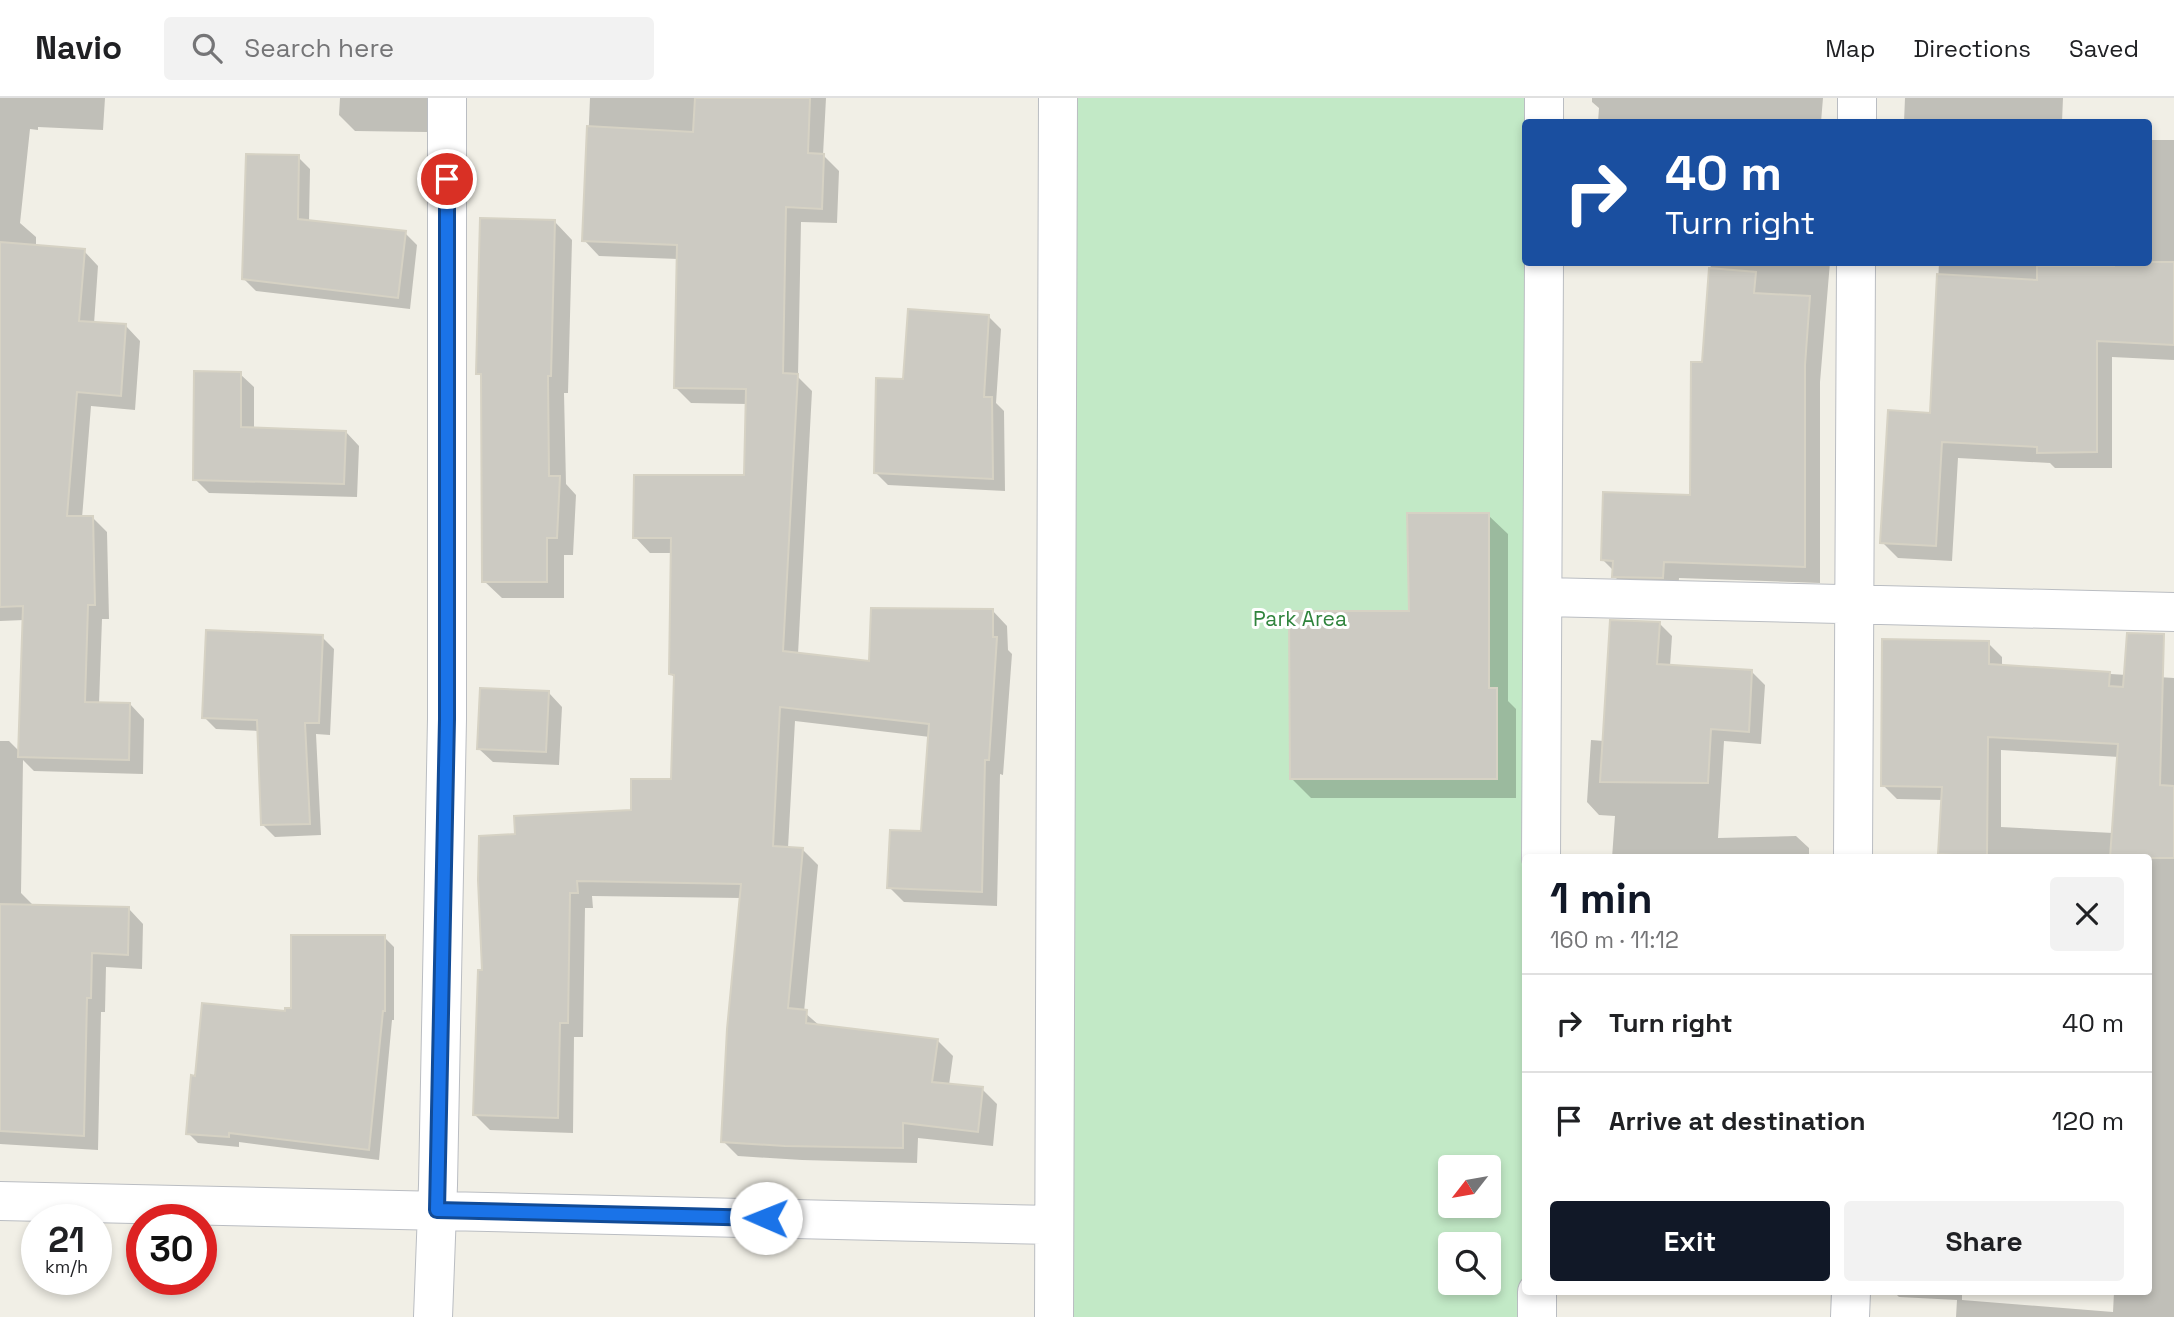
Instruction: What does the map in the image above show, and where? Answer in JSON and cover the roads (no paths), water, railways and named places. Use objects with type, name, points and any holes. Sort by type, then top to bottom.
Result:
[{"type":"street","points":[[433,1317],[447,719],[447,98]]},
{"type":"street","points":[[1054,1317],[1058,98]]},
{"type":"street","points":[[1544,98],[1544,119]]},
{"type":"street","points":[[1857,98],[1857,119]]},
{"type":"street","points":[[1541,854],[1544,266]]},
{"type":"street","points":[[1853,854],[1856,266]]},
{"type":"street","points":[[1544,597],[2174,612]]},
{"type":"street","points":[[0,1201],[1054,1224]]},
{"type":"street","points":[[1537,1295],[1537,1317]]},
{"type":"street","points":[[1850,1317],[1851,1295]]},
{"type":"park label","name":"Park Area","points":[[1300,618]]}]
